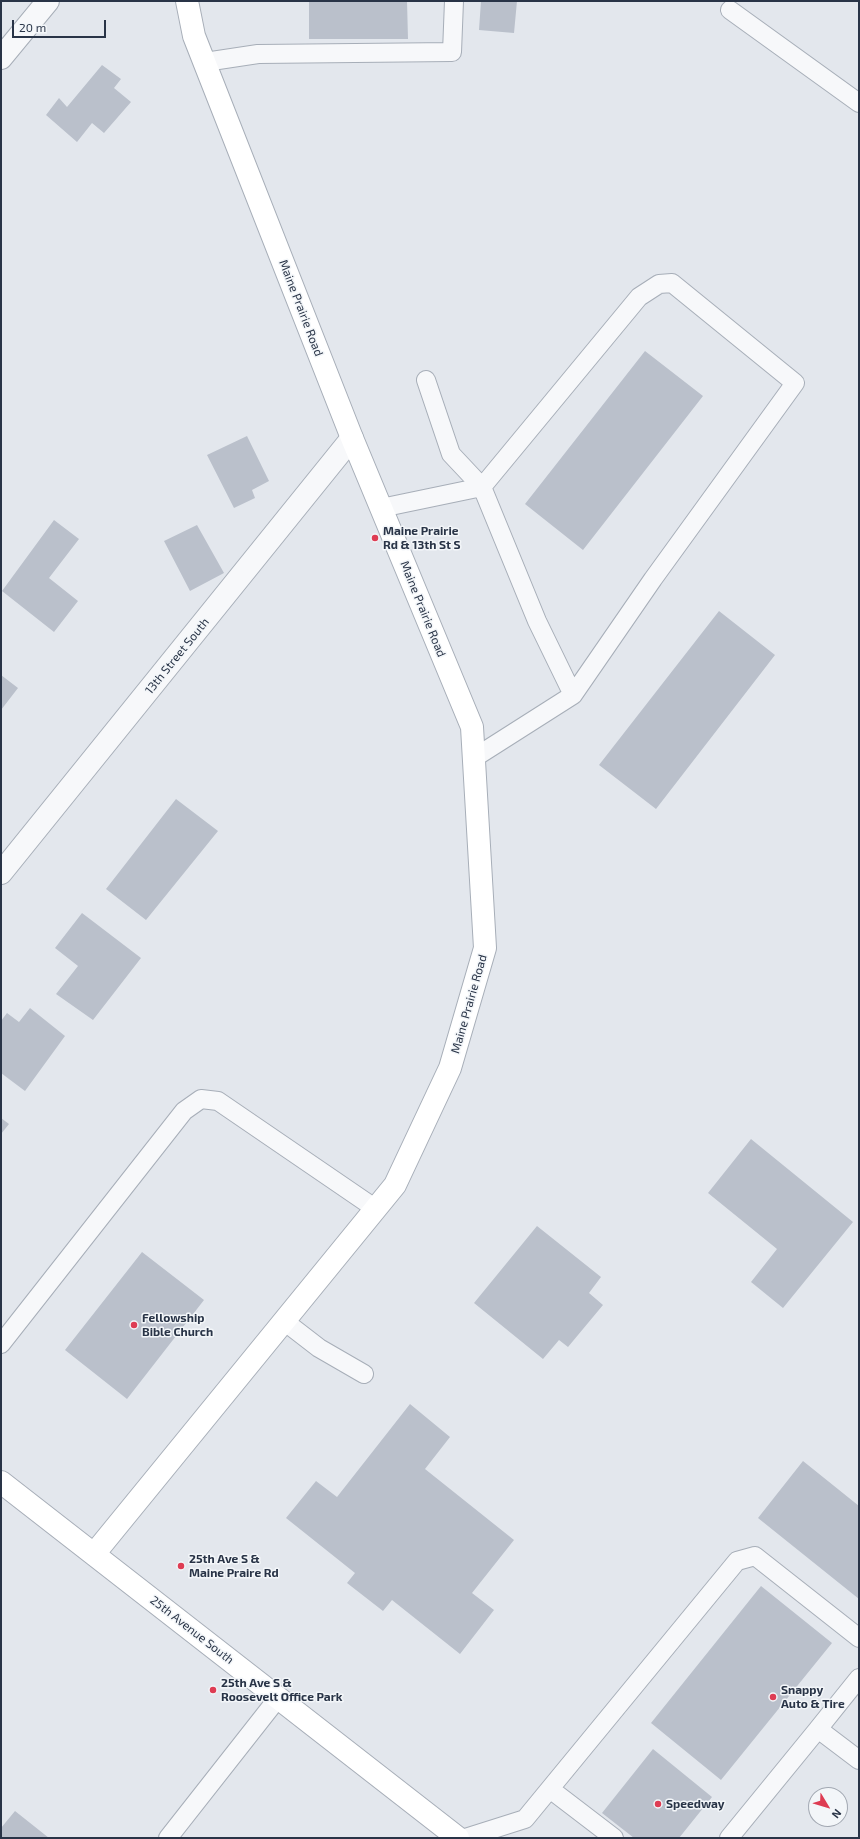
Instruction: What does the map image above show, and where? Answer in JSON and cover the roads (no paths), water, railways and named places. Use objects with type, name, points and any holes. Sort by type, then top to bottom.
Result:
[{"type":"street","points":[[1,58],[48,1]]},
{"type":"street","name":"Maine Prairie Road","points":[[94,1554],[395,1185],[450,1068],[486,948],[472,727],[352,438],[194,36],[187,1]]},
{"type":"street","name":"13th Street South","points":[[1,873],[352,438]]},
{"type":"street","name":"25th Avenue South","points":[[1,1482],[458,1838]]},
{"type":"lane","points":[[205,62],[258,54],[452,52],[454,1]]},
{"type":"lane","points":[[730,10],[859,103]]},
{"type":"lane","points":[[381,508],[482,487],[638,297],[659,284],[672,283],[795,383],[658,573],[573,695],[474,758]]},
{"type":"lane","points":[[426,380],[451,454],[482,487],[538,621],[573,695]]},
{"type":"lane","points":[[1,1344],[184,1111],[201,1099],[218,1101],[376,1209]]},
{"type":"lane","points":[[284,1321],[319,1348],[364,1374]]},
{"type":"lane","points":[[465,1838],[525,1819],[737,1561],[756,1556],[859,1638]]},
{"type":"lane","points":[[729,1838],[859,1678]]},
{"type":"lane","points":[[168,1838],[278,1698]]},
{"type":"lane","points":[[818,1729],[859,1760]]},
{"type":"lane","points":[[550,1789],[614,1838]]},
{"type":"place","name":"Maine Prairie Rd & 13th St S","points":[[375,538]]},
{"type":"place","name":"Fellowship Bible Church","points":[[134,1325]]},
{"type":"place","name":"25th Ave S & Maine Praire Rd","points":[[181,1566]]},
{"type":"place","name":"25th Ave S & Roosevelt Office Park","points":[[213,1690]]},
{"type":"place","name":"Snappy Auto & Tire","points":[[773,1697]]},
{"type":"place","name":"Speedway","points":[[658,1804]]}]
